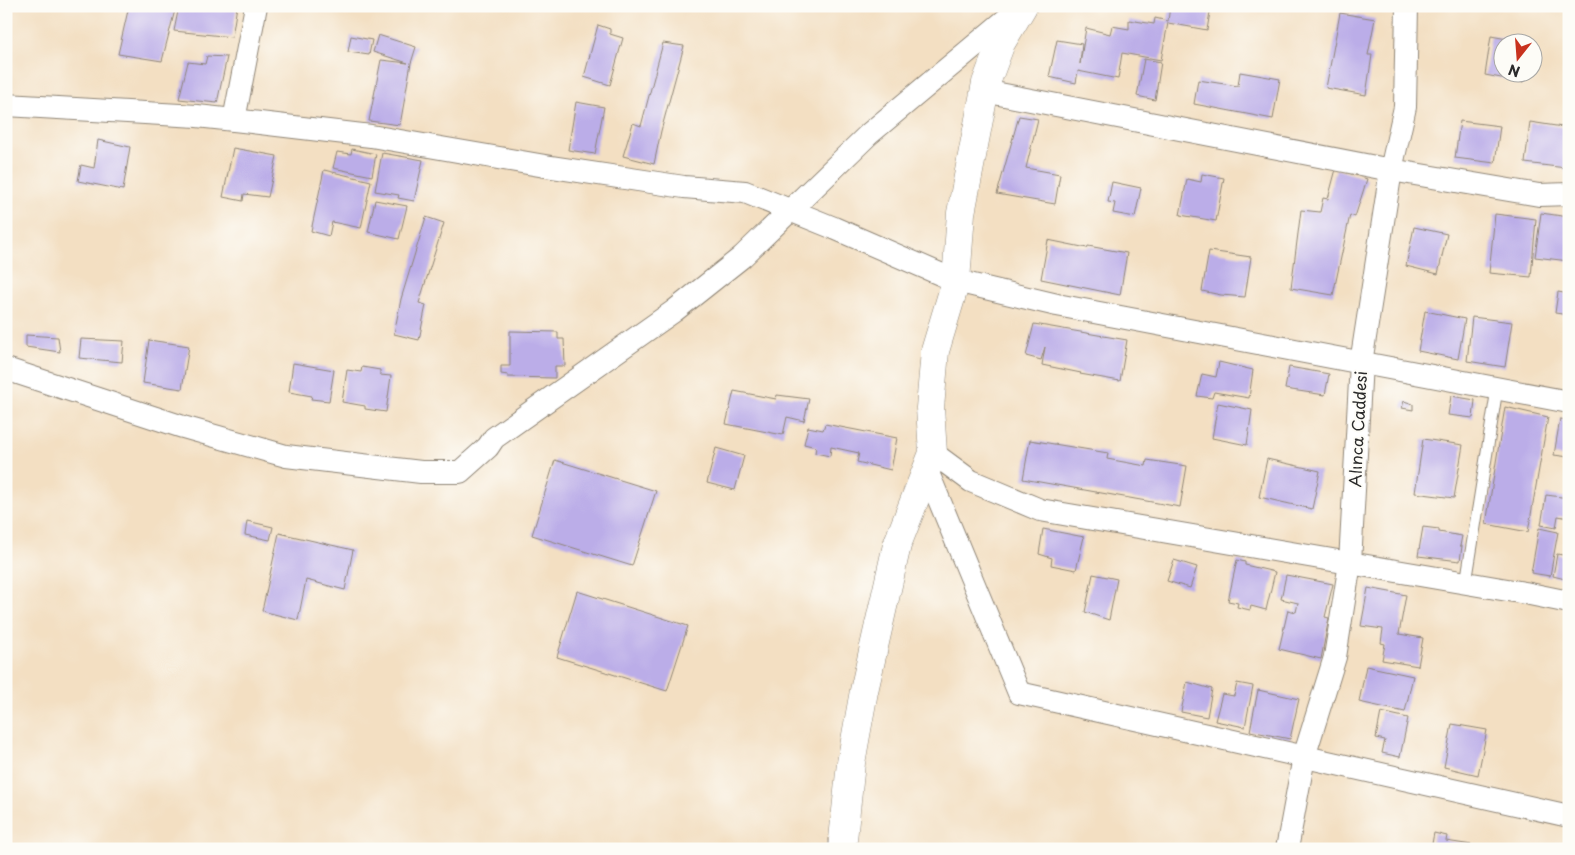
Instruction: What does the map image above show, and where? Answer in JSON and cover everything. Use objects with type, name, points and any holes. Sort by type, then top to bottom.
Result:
[{"type":"street","points":[[234,120],[256,6]]},
{"type":"street","points":[[1023,6],[1001,43],[984,91],[961,213],[956,281],[936,351],[930,408],[933,454],[928,472],[1019,694],[1569,816]]},
{"type":"street","points":[[6,369],[183,427],[286,456],[421,472],[460,472],[488,447],[494,438],[674,311],[742,257],[869,134],[1023,6]]},
{"type":"street","name":"Alınca Caddesi","points":[[1287,849],[1304,757],[1335,657],[1350,563],[1362,364],[1391,170],[1404,107],[1407,6]]},
{"type":"street","points":[[984,91],[1391,170],[1539,195],[1569,194]]},
{"type":"street","points":[[6,105],[187,116],[371,136],[545,166],[684,187],[745,192],[956,281],[1057,305],[1569,402]]},
{"type":"street","points":[[933,454],[971,481],[1040,510],[1569,602]]},
{"type":"street","points":[[842,849],[851,763],[864,691],[897,546],[933,454]]},
{"type":"lane","points":[[1466,583],[1497,389]]},
{"type":"building","points":[[129,6],[176,6],[162,61],[118,54]]},
{"type":"building","points":[[179,6],[237,6],[232,37],[174,31]]},
{"type":"building","points":[[1170,6],[1211,6],[1207,30],[1168,23],[1161,60],[1122,53],[1118,79],[1078,71],[1076,83],[1049,77],[1057,40],[1082,44],[1080,64],[1086,28],[1110,34],[1112,26],[1129,29],[1129,20],[1154,24],[1155,18],[1168,21]]},
{"type":"building","points":[[1340,13],[1375,19],[1368,55],[1372,55],[1366,95],[1326,88]]},
{"type":"building","points":[[598,25],[610,29],[610,34],[623,38],[610,85],[584,77]]},
{"type":"building","points":[[378,35],[416,47],[411,63],[400,125],[369,121],[381,60],[408,63],[373,52]]},
{"type":"building","points":[[351,36],[372,40],[369,55],[348,52]]},
{"type":"building","points":[[1491,36],[1492,76],[1485,75]]},
{"type":"building","points":[[663,43],[684,46],[654,164],[623,156],[633,123],[641,126]]},
{"type":"building","points":[[207,56],[227,57],[217,103],[179,99],[188,62],[205,64]]},
{"type":"building","points":[[1144,59],[1161,62],[1155,100],[1137,96]]},
{"type":"building","points":[[1240,72],[1280,79],[1273,119],[1194,104],[1198,80],[1238,86]]},
{"type":"building","points":[[576,102],[604,107],[595,154],[568,150]]},
{"type":"building","points":[[1019,116],[1038,119],[1026,168],[1060,174],[1055,204],[997,194]]},
{"type":"building","points":[[1460,121],[1500,126],[1495,163],[1455,158]]},
{"type":"building","points":[[1530,122],[1569,128],[1569,172],[1565,172],[1566,168],[1525,163]]},
{"type":"building","points":[[98,140],[130,147],[123,190],[78,181],[81,165],[94,168]]},
{"type":"building","points":[[233,148],[277,156],[268,197],[244,194],[243,201],[223,197]]},
{"type":"building","points":[[352,149],[376,154],[372,176],[333,168],[337,152],[351,154]]},
{"type":"building","points":[[382,153],[423,160],[414,201],[398,198],[399,195],[375,191]]},
{"type":"building","points":[[1336,169],[1367,179],[1355,217],[1350,215],[1333,295],[1291,288],[1301,210],[1320,212],[1323,198],[1328,199]]},
{"type":"building","points":[[324,170],[371,181],[361,228],[332,222],[329,236],[311,231]]},
{"type":"building","points":[[1202,174],[1224,178],[1216,221],[1180,215],[1187,179],[1201,182]]},
{"type":"building","points":[[1112,182],[1141,188],[1135,217],[1113,213],[1115,203],[1108,202]]},
{"type":"building","points":[[375,200],[407,206],[399,239],[368,232]]},
{"type":"building","points":[[1541,213],[1569,217],[1569,261],[1535,257]]},
{"type":"building","points":[[1495,214],[1536,219],[1531,277],[1489,273]]},
{"type":"building","points":[[426,217],[444,223],[419,303],[426,305],[419,340],[394,334],[401,299]]},
{"type":"building","points":[[1414,227],[1447,234],[1438,274],[1406,266]]},
{"type":"building","points":[[1048,240],[1087,248],[1088,246],[1127,253],[1120,295],[1041,279]]},
{"type":"building","points":[[1209,251],[1251,257],[1245,297],[1202,291]]},
{"type":"building","points":[[1558,292],[1569,294],[1569,315],[1555,313]]},
{"type":"building","points":[[1425,311],[1465,319],[1458,359],[1418,351]]},
{"type":"building","points":[[1472,317],[1512,322],[1505,367],[1467,361]]},
{"type":"building","points":[[1034,324],[1127,340],[1120,381],[1042,365],[1045,347],[1041,360],[1026,356]]},
{"type":"building","points":[[510,331],[558,332],[558,339],[564,339],[565,366],[555,366],[555,378],[508,377],[508,375],[501,374],[501,366],[510,366]]},
{"type":"building","points":[[26,335],[58,337],[60,352],[26,347]]},
{"type":"building","points":[[81,339],[124,341],[122,362],[79,358]]},
{"type":"building","points":[[149,340],[189,346],[182,389],[143,383]]},
{"type":"building","points":[[1219,362],[1253,370],[1249,398],[1214,392],[1212,398],[1197,396],[1202,374],[1216,377]]},
{"type":"building","points":[[293,363],[334,370],[329,401],[311,399],[312,396],[289,392]]},
{"type":"building","points":[[362,367],[380,370],[380,375],[391,376],[386,412],[365,409],[365,406],[342,402],[347,370],[361,372]]},
{"type":"building","points":[[1289,367],[1329,374],[1325,395],[1285,389]]},
{"type":"building","points":[[734,391],[776,399],[777,395],[809,399],[804,421],[787,417],[783,435],[726,424]]},
{"type":"building","points":[[1451,396],[1475,400],[1473,418],[1448,415]]},
{"type":"building","points":[[1404,401],[1413,404],[1413,410],[1402,408]]},
{"type":"building","points":[[1218,403],[1252,410],[1247,445],[1212,438]]},
{"type":"building","points":[[1505,407],[1548,417],[1528,532],[1486,524]]},
{"type":"building","points":[[1560,419],[1569,420],[1569,457],[1554,455]]},
{"type":"building","points":[[825,424],[897,438],[891,470],[857,462],[859,453],[831,447],[830,456],[815,453],[816,447],[804,444],[808,427],[823,430]]},
{"type":"building","points":[[1423,439],[1463,445],[1454,498],[1415,493]]},
{"type":"building","points":[[1030,440],[1108,453],[1107,459],[1146,466],[1147,460],[1187,466],[1180,507],[1023,479]]},
{"type":"building","points":[[716,448],[744,456],[735,490],[707,483]]},
{"type":"building","points":[[1267,459],[1320,471],[1312,509],[1259,497]]},
{"type":"building","points":[[555,460],[656,491],[632,566],[532,535]]},
{"type":"building","points":[[1546,495],[1569,498],[1569,518],[1558,516],[1556,528],[1541,525]]},
{"type":"building","points":[[247,521],[273,527],[270,540],[245,535]]},
{"type":"building","points":[[1423,527],[1439,529],[1439,532],[1462,536],[1460,561],[1418,556]]},
{"type":"building","points":[[1539,528],[1558,532],[1550,576],[1531,573]]},
{"type":"building","points":[[1043,529],[1084,537],[1076,570],[1051,565],[1052,558],[1039,554]]},
{"type":"building","points":[[279,533],[353,550],[345,590],[306,580],[298,620],[262,611]]},
{"type":"building","points":[[1557,554],[1569,556],[1569,580],[1553,576]]},
{"type":"building","points":[[1174,560],[1197,567],[1190,588],[1167,581]]},
{"type":"building","points":[[1237,560],[1245,562],[1245,565],[1275,572],[1266,610],[1251,606],[1250,610],[1237,607],[1238,603],[1228,601]]},
{"type":"building","points":[[1093,574],[1117,579],[1109,620],[1085,612]]},
{"type":"building","points":[[1286,575],[1333,584],[1325,617],[1329,618],[1321,659],[1279,649],[1288,610],[1296,612],[1298,603],[1281,599]]},
{"type":"building","points":[[1368,588],[1406,595],[1399,634],[1423,638],[1418,666],[1382,660],[1385,644],[1381,643],[1383,629],[1361,626]]},
{"type":"building","points":[[577,591],[688,626],[667,691],[557,657]]},
{"type":"building","points":[[1366,666],[1413,676],[1405,712],[1359,702]]},
{"type":"building","points":[[1187,682],[1212,689],[1207,717],[1181,712]]},
{"type":"building","points":[[1237,683],[1253,686],[1245,727],[1215,721],[1222,694],[1234,696]]},
{"type":"building","points":[[1258,690],[1299,699],[1290,739],[1250,731]]},
{"type":"building","points":[[1381,712],[1408,718],[1400,757],[1382,753],[1385,740],[1376,738]]},
{"type":"building","points":[[1452,724],[1487,730],[1478,775],[1444,767]]},
{"type":"building","points":[[1434,833],[1447,836],[1446,841],[1472,845],[1472,849],[1431,849]]}]
